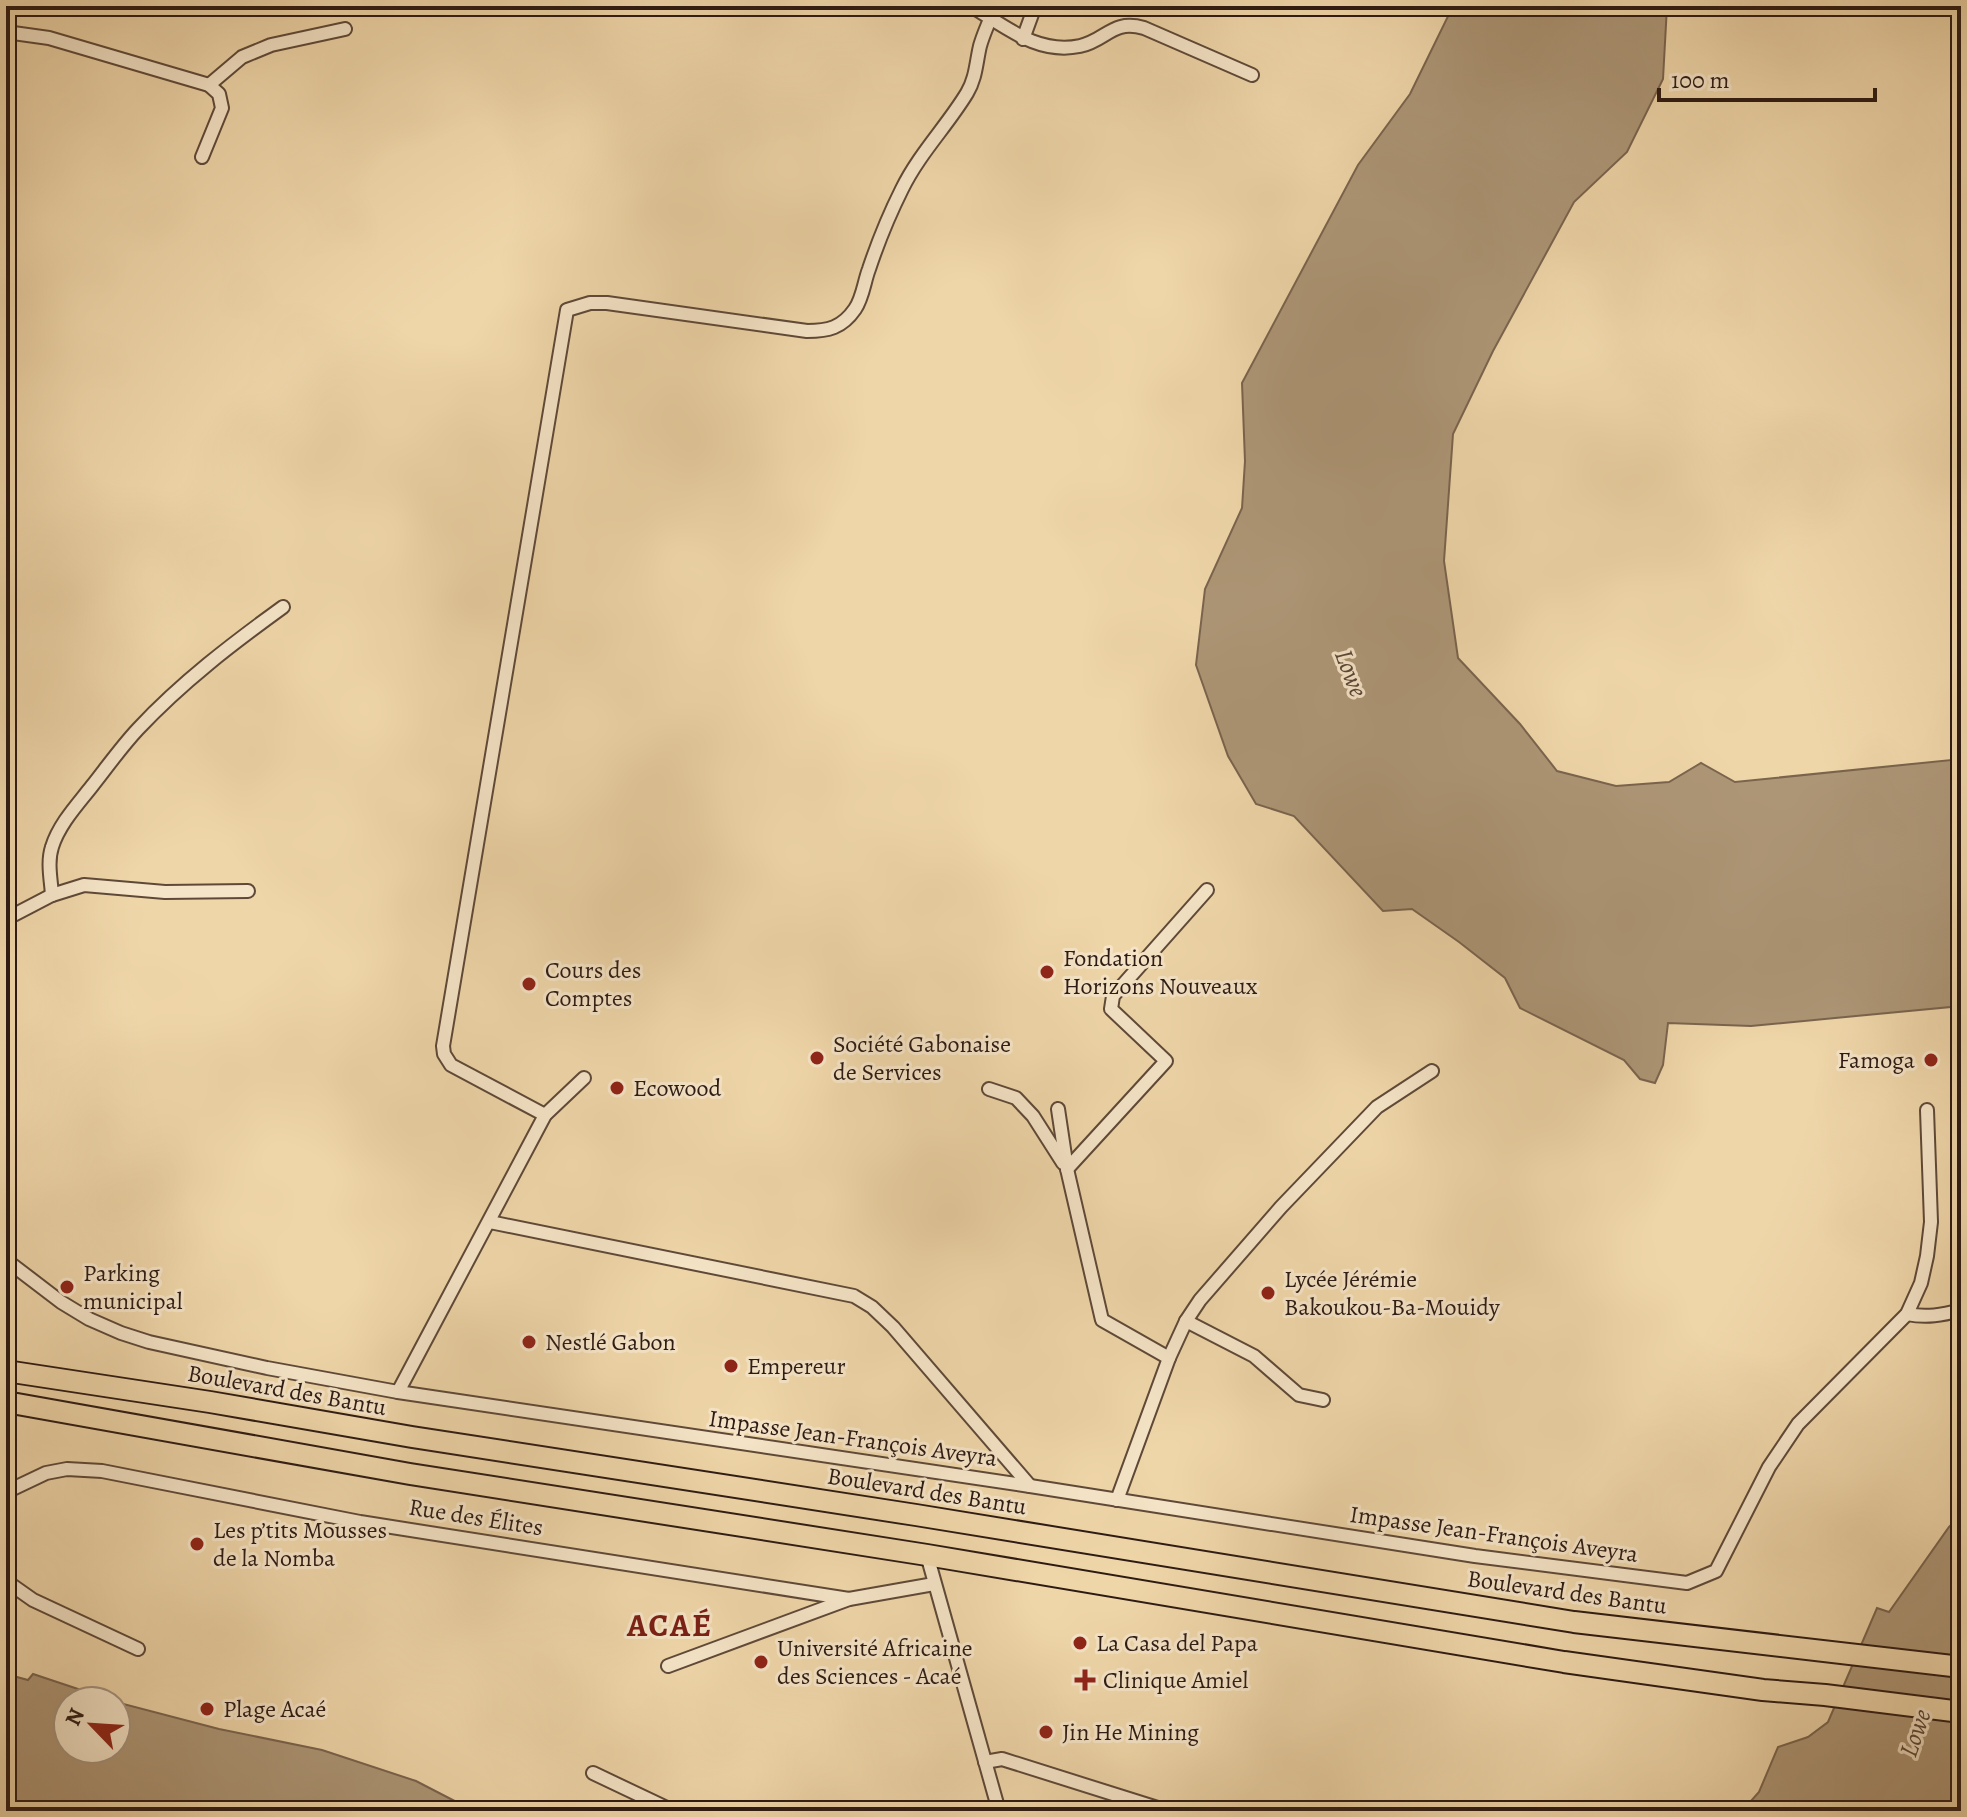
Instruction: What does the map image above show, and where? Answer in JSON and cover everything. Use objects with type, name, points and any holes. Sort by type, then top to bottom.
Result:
[{"type":"highway","name":"Boulevard des Bantu","points":[[7,1370],[1574,1622],[1961,1667]]},
{"type":"highway","points":[[8,1403],[426,1477],[927,1555],[1607,1669],[1961,1712]]},
{"type":"street","points":[[971,6],[993,12],[1023,39],[1047,45],[1082,46],[1123,25],[1132,25],[1252,75]]},
{"type":"street","points":[[1023,39],[1035,6]]},
{"type":"street","points":[[545,1115],[451,1065],[443,1046],[567,310],[590,303],[607,303],[807,331],[826,331],[841,324],[854,310],[862,294],[883,232],[903,187],[969,91],[976,75],[980,46],[993,12]]},
{"type":"street","points":[[209,85],[242,57],[271,45],[345,29]]},
{"type":"street","points":[[6,32],[49,38],[209,85],[219,94],[222,108],[202,157]]},
{"type":"street","points":[[52,895],[49,863],[59,832],[126,743],[221,651],[283,607]]},
{"type":"street","points":[[6,919],[52,895],[84,885],[165,892],[248,891]]},
{"type":"street","points":[[1067,1169],[1166,1061],[1111,1009],[1113,996],[1207,890]]},
{"type":"street","points":[[1117,1500],[1169,1358],[1186,1321],[1200,1300],[1281,1207],[1377,1107],[1432,1071]]},
{"type":"street","points":[[398,1392],[545,1115],[584,1078]]},
{"type":"street","points":[[989,1089],[1016,1098],[1033,1116],[1067,1169]]},
{"type":"street","points":[[1058,1109],[1067,1169],[1102,1320],[1169,1358]]},
{"type":"street","points":[[1927,1110],[1929,1244],[1921,1283],[1907,1314],[1938,1317],[1961,1310]]},
{"type":"street","points":[[490,1222],[854,1296],[872,1307],[893,1327],[1030,1486]]},
{"type":"street","name":"Impasse Jean-François Aveyra","points":[[6,1260],[61,1302],[121,1333],[267,1368],[398,1392],[1475,1556],[1687,1583],[1716,1571],[1769,1467],[1798,1424],[1907,1314]]},
{"type":"street","points":[[1186,1321],[1254,1356],[1299,1395],[1323,1400]]},
{"type":"street","name":"Rue des Élites","points":[[6,1492],[46,1473],[67,1469],[102,1471],[360,1522],[849,1599]]},
{"type":"street","points":[[927,1555],[999,1811]]},
{"type":"street","points":[[6,1581],[33,1600],[138,1649]]},
{"type":"street","points":[[668,1666],[849,1599],[934,1584]]},
{"type":"street","points":[[985,1762],[1002,1759],[1167,1811]]},
{"type":"street","points":[[593,1773],[673,1811]]},
{"type":"water","name":"Lowe","points":[[1453,6],[1667,6],[1663,79],[1627,152],[1574,202],[1493,351],[1453,434],[1444,561],[1458,658],[1520,724],[1557,771],[1616,786],[1669,782],[1701,763],[1735,782],[1961,759],[1961,1006],[1751,1026],[1668,1023],[1663,1065],[1655,1083],[1640,1079],[1624,1060],[1520,1008],[1505,978],[1412,909],[1383,911],[1294,816],[1256,804],[1228,756],[1196,665],[1205,589],[1242,508],[1245,461],[1242,383],[1358,165],[1410,94]]},
{"type":"water","name":"Lowe","points":[[1961,1515],[1961,1811],[1742,1811],[1759,1792],[1778,1747],[1808,1737],[1828,1722],[1877,1608],[1889,1612],[1949,1527]]},
{"type":"water","points":[[6,1674],[28,1680],[33,1674],[66,1685],[52,1685],[52,1765],[132,1765],[132,1706],[219,1729],[322,1750],[416,1781],[474,1811],[6,1811]]},
{"type":"place","name":"Fondation Horizons Nouveaux","points":[[1047,972]]},
{"type":"place","name":"Cours des Comptes","points":[[529,984]]},
{"type":"place","name":"Société Gabonaise de Services","points":[[817,1058]]},
{"type":"place","name":"Famoga","points":[[1931,1060]]},
{"type":"place","name":"Ecowood","points":[[617,1088]]},
{"type":"place","name":"Parking municipal","points":[[67,1287]]},
{"type":"place","name":"Lycée Jérémie Bakoukou-Ba-Mouidy","points":[[1268,1293]]},
{"type":"place","name":"Nestlé Gabon","points":[[529,1342]]},
{"type":"place","name":"Empereur","points":[[731,1366]]},
{"type":"place","name":"Les p’tits Mousses de la Nomba","points":[[197,1544]]},
{"type":"place","name":"La Casa del Papa","points":[[1080,1643]]},
{"type":"place","name":"Université Africaine des Sciences - Acaé","points":[[761,1662]]},
{"type":"place","name":"Clinique Amiel","points":[[1085,1680]]},
{"type":"place","name":"Plage Acaé","points":[[207,1709]]},
{"type":"place","name":"Jin He Mining","points":[[1046,1732]]},
{"type":"district","name":"ACAÉ","points":[[670,1625]]}]
